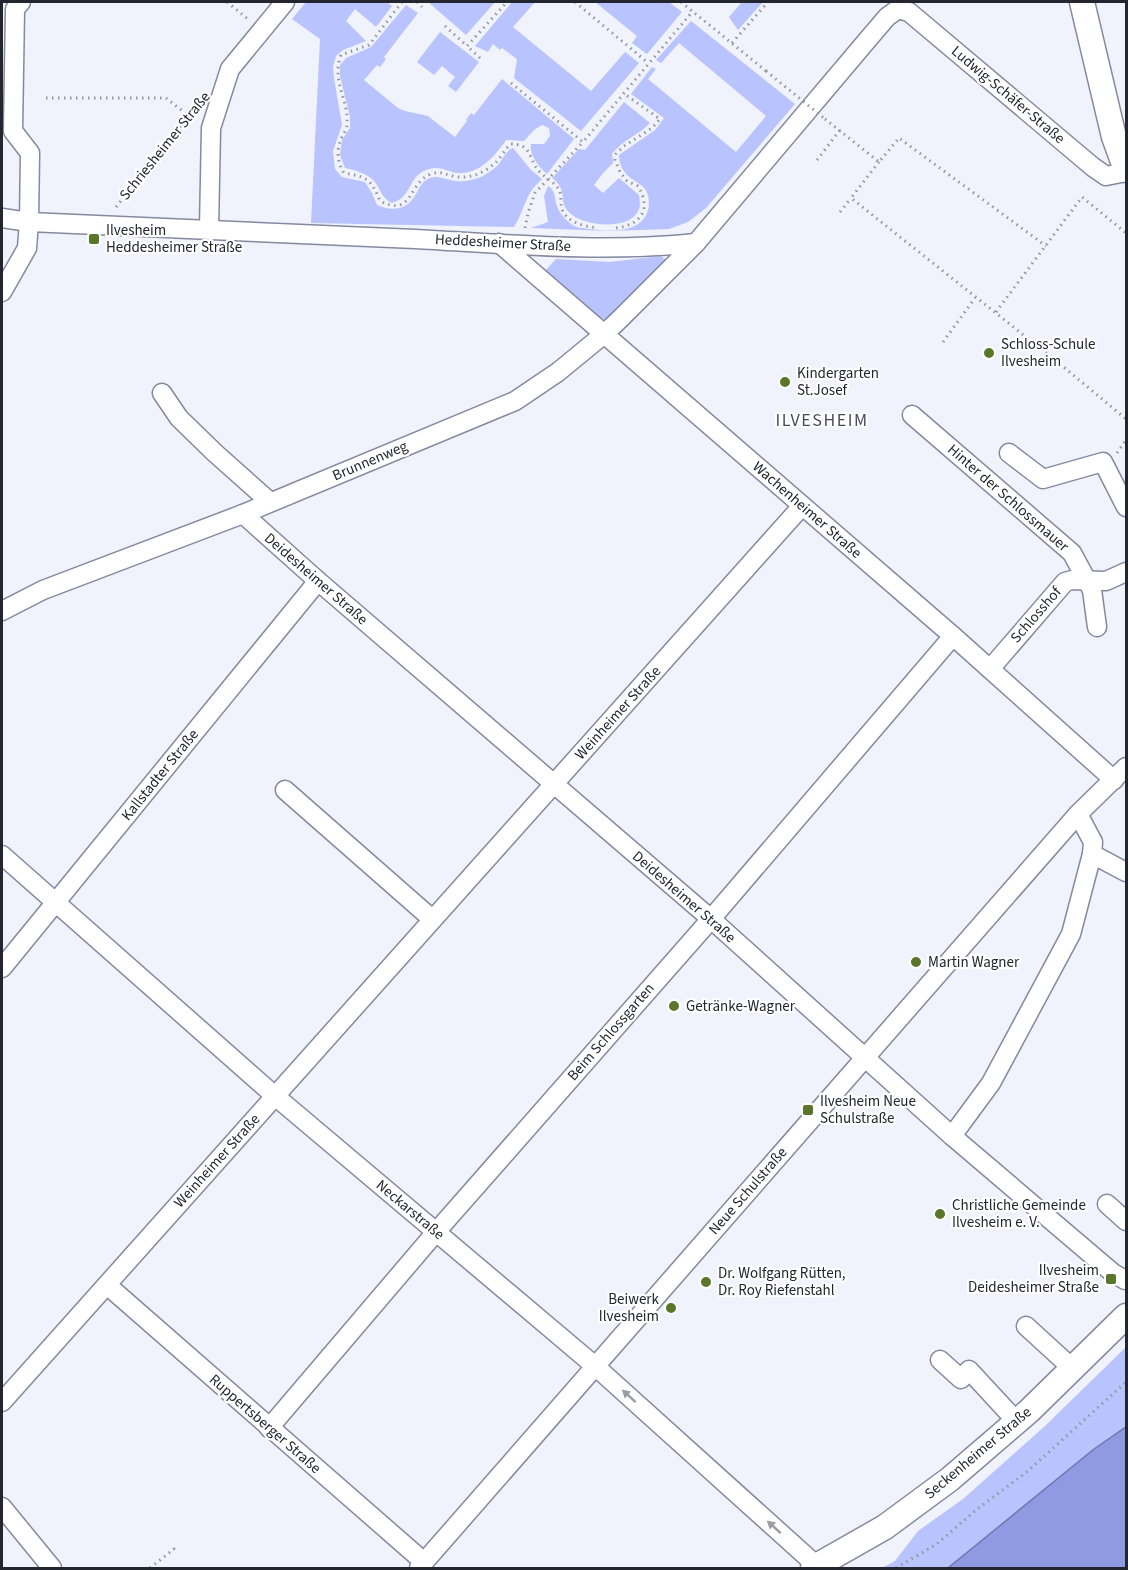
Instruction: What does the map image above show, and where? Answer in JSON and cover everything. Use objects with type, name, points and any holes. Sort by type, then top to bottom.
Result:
[{"type":"main road","points":[[1083,2],[1114,137],[1126,171]]},
{"type":"main road","name":"Seckenheimer Straße","points":[[815,1567],[885,1527],[950,1479],[1017,1422],[1126,1316]]},
{"type":"street","name":"Schriesheimer Straße","points":[[209,229],[211,128],[230,69],[285,2]]},
{"type":"street","points":[[2,292],[27,248],[29,222],[30,153],[7,130],[14,4]]},
{"type":"street","name":"Ludwig-Schäfer-Straße","points":[[898,5],[1093,167],[1106,176],[1126,171]]},
{"type":"street","points":[[696,243],[898,5]]},
{"type":"street","name":"Heddesheimer Straße","points":[[2,218],[29,222],[523,245],[622,248],[696,243]]},
{"type":"street","name":"Wachenheimer Straße","points":[[499,243],[990,669],[1120,774]]},
{"type":"street","name":"Brunnenweg","points":[[2,611],[43,590],[243,514],[515,401],[558,372],[603,335],[696,243]]},
{"type":"street","points":[[162,393],[179,418],[270,502]]},
{"type":"street","name":"Hinter der Schlossmauer","points":[[912,415],[1072,553],[1092,590],[1097,627]]},
{"type":"street","points":[[1009,453],[1043,479],[1103,462],[1126,507]]},
{"type":"street","name":"Weinheimer Straße","points":[[2,1402],[802,506]]},
{"type":"street","name":"Deidesheimer Straße","points":[[243,514],[711,919],[952,1136],[1113,1273],[1126,1279]]},
{"type":"street","name":"Schlosshof","points":[[990,669],[1065,582],[1072,580],[1106,581],[1126,572]]},
{"type":"street","name":"Kallstadter Straße","points":[[2,968],[318,581]]},
{"type":"street","name":"Beim Schlossgarten","points":[[269,1428],[436,1232],[711,919],[953,636]]},
{"type":"street","name":"Neue Schulstraße","points":[[421,1565],[1078,814],[1120,774]]},
{"type":"street","points":[[285,789],[432,919]]},
{"type":"street","points":[[952,1136],[991,1083],[1071,934],[1092,854],[1093,842],[1078,814]]},
{"type":"street","points":[[1092,854],[1126,872]]},
{"type":"street","name":"Neckarstraße","points":[[2,855],[275,1096],[595,1366],[815,1567]]},
{"type":"street","points":[[1107,1204],[1126,1221]]},
{"type":"street","name":"Ruppertsberger Straße","points":[[107,1285],[421,1565]]},
{"type":"street","points":[[1026,1326],[1073,1369]]},
{"type":"street","points":[[940,1360],[961,1379],[969,1370],[1017,1422]]},
{"type":"street","points":[[2,1507],[52,1569]]},
{"type":"path","points":[[227,2],[261,30]]},
{"type":"path","points":[[402,2],[369,45],[341,55],[337,64],[347,127],[337,149],[340,166],[344,173],[366,178],[373,186],[380,201],[389,206],[400,205],[410,199],[418,183],[428,175],[440,172],[454,177],[467,178],[496,163],[510,144],[518,144],[527,149],[538,170],[560,190],[563,211],[573,221],[585,226],[606,229],[628,226],[639,220],[645,202],[638,186],[627,181],[620,172],[615,160],[616,154],[624,146],[652,128],[660,119],[623,93]]},
{"type":"path","points":[[419,2],[422,7]]},
{"type":"path","points":[[467,46],[507,2]]},
{"type":"path","points":[[575,2],[648,62]]},
{"type":"path","points":[[681,2],[879,162]]},
{"type":"path","points":[[732,43],[768,2]]},
{"type":"path","points":[[523,245],[528,213],[535,193],[583,142],[693,11]]},
{"type":"path","points":[[445,26],[480,58]]},
{"type":"path","points":[[510,83],[583,142]]},
{"type":"path","points":[[46,98],[166,98],[189,116]]},
{"type":"path","name":"Schriesheimer Straße","points":[[102,225],[201,100]]},
{"type":"path","points":[[817,160],[840,130]]},
{"type":"path","points":[[840,212],[899,138],[1046,246]]},
{"type":"path","points":[[996,312],[1082,197],[1126,234]]},
{"type":"path","points":[[851,198],[975,298],[996,312],[1126,419]]},
{"type":"path","points":[[944,342],[975,298]]},
{"type":"path","points":[[896,1569],[937,1544],[976,1510],[1028,1471],[1126,1382]]},
{"type":"path","points":[[150,1569],[174,1549],[177,1553]]},
{"type":"shaded area","points":[[306,2],[387,2],[392,6],[376,27],[355,9],[346,21],[366,41],[343,50],[336,56],[333,67],[342,125],[333,151],[335,169],[342,177],[365,182],[377,205],[390,209],[399,208],[411,201],[428,179],[438,177],[455,181],[473,180],[487,174],[513,148],[531,170],[542,179],[530,193],[514,227],[311,223],[320,39],[292,19]]},
{"type":"shaded area","points":[[428,2],[495,2],[466,35]]},
{"type":"shaded area","points":[[512,2],[535,2],[513,27],[591,91],[625,52],[639,63],[581,131],[514,78],[517,59],[493,44],[488,52],[475,46]]},
{"type":"shaded area","points":[[595,2],[669,2],[682,12],[647,54],[632,43],[637,36]]},
{"type":"shaded area","points":[[742,2],[763,2],[738,30],[729,17]]},
{"type":"shaded area","points":[[406,5],[418,13],[384,57],[386,59],[380,67],[377,65],[364,80],[398,108],[428,116],[455,137],[471,113],[474,115],[502,79],[574,139],[547,174],[535,160],[531,148],[531,144],[544,144],[550,136],[549,128],[542,125],[524,141],[506,140],[486,163],[472,171],[457,173],[437,168],[424,171],[415,178],[403,196],[392,203],[385,198],[370,178],[360,172],[345,168],[340,155],[342,140],[350,128],[350,117],[340,76],[340,65],[346,58],[371,47]]},
{"type":"shaded area","points":[[691,21],[795,104],[706,208],[688,222],[669,229],[608,231],[531,228],[548,222],[544,196],[548,186],[554,192],[561,214],[575,226],[598,230],[617,230],[627,229],[642,221],[649,203],[646,190],[625,173],[619,155],[655,130],[664,118],[631,94],[652,67],[656,69],[648,79],[736,152],[766,116],[679,43],[661,63],[656,60]]},
{"type":"shaded area","points":[[440,32],[479,62],[456,92],[448,86],[455,77],[442,66],[434,75],[417,62]]},
{"type":"shaded area","points":[[624,102],[650,123],[616,149],[612,154],[613,163],[594,185],[603,193],[619,178],[639,195],[639,209],[632,218],[615,224],[585,221],[567,210],[561,189],[552,178],[579,149],[585,150]]},
{"type":"shaded area","points":[[661,256],[667,261],[614,316],[604,319],[593,316],[545,271],[556,259],[609,262]]},
{"type":"shaded area","points":[[1126,1347],[1126,1427],[1094,1449],[948,1568],[882,1568],[895,1561],[918,1531],[963,1499],[1045,1426]]},
{"type":"shaded area","points":[[1126,1427],[1126,1568],[948,1568],[1094,1449]]},
{"type":"place","name":"Ilvesheim Heddesheimer Straße","points":[[94,239]]},
{"type":"place","name":"Schloss-Schule Ilvesheim","points":[[989,353]]},
{"type":"place","name":"Kindergarten St.Josef","points":[[785,382]]},
{"type":"place","name":"Martin Wagner","points":[[916,962]]},
{"type":"place","name":"Getränke-Wagner","points":[[674,1006]]},
{"type":"place","name":"Ilvesheim Neue Schulstraße","points":[[808,1110]]},
{"type":"place","name":"Christliche Gemeinde Ilvesheim e. V.","points":[[940,1214]]},
{"type":"place","name":"Ilvesheim Deidesheimer Straße","points":[[1111,1279]]},
{"type":"place","name":"Dr. Wolfgang Rütten, Dr. Roy Riefenstahl","points":[[706,1282]]},
{"type":"place","name":"Beiwerk Ilvesheim","points":[[671,1308]]},
{"type":"district","name":"ILVESHEIM","points":[[822,420]]}]
